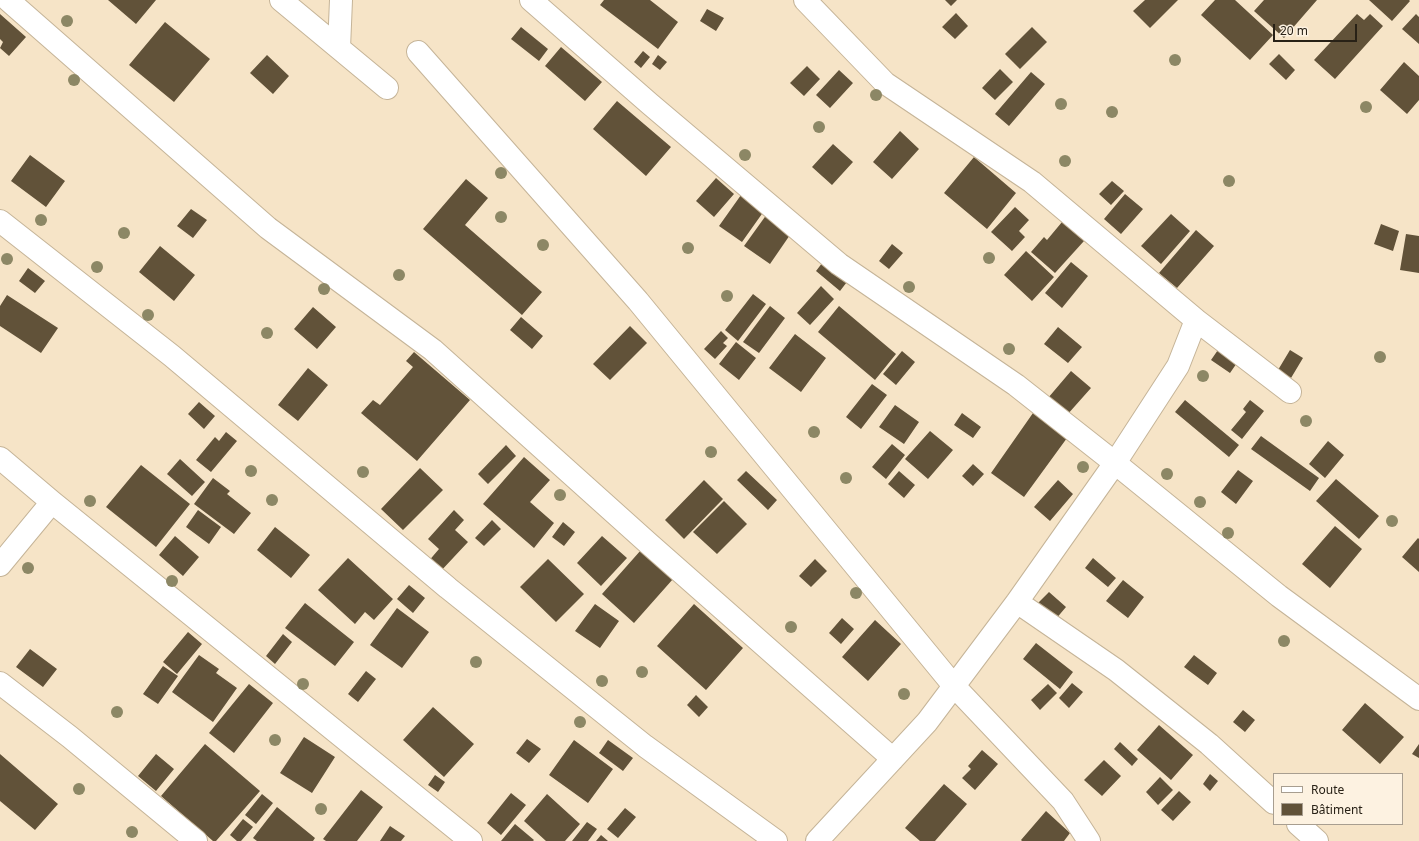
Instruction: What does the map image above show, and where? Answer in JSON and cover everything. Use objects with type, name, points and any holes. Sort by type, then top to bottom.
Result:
[{"type":"street","points":[[8,0],[268,228],[433,350],[648,543],[893,759]]},
{"type":"street","points":[[281,0],[387,88]]},
{"type":"street","points":[[339,48],[341,0]]},
{"type":"street","points":[[531,0],[650,104],[839,264],[1016,385],[1279,596],[1419,699]]},
{"type":"street","points":[[805,0],[885,82],[1032,182],[1196,320],[1290,392]]},
{"type":"street","points":[[418,52],[638,301],[954,686],[1063,801],[1089,841]]},
{"type":"street","points":[[0,221],[172,356],[448,588],[645,746],[776,841]]},
{"type":"street","points":[[818,841],[927,722],[1017,602],[1115,463],[1178,366],[1196,320]]},
{"type":"street","points":[[0,458],[52,502],[471,841]]},
{"type":"street","points":[[0,565],[52,502]]},
{"type":"street","points":[[1017,602],[1116,670],[1209,744],[1273,802]]},
{"type":"street","points":[[0,683],[70,737],[196,841]]},
{"type":"street","points":[[1299,825],[1317,841]]},
{"type":"building","points":[[108,0],[156,0],[136,24]]},
{"type":"building","points":[[604,0],[650,0],[678,22],[658,49],[600,5]]},
{"type":"building","points":[[945,0],[957,0],[951,6]]},
{"type":"building","points":[[1145,0],[1178,0],[1150,28],[1133,11]]},
{"type":"building","points":[[1215,0],[1235,0],[1273,35],[1250,60],[1201,15]]},
{"type":"building","points":[[1264,0],[1317,0],[1284,38],[1254,11]]},
{"type":"building","points":[[1369,0],[1409,0],[1410,1],[1392,21]]},
{"type":"building","points":[[707,9],[724,18],[716,31],[700,21]]},
{"type":"building","points":[[956,13],[968,26],[955,39],[942,27]]},
{"type":"building","points":[[0,14],[26,37],[9,56],[0,48],[3,42],[0,39]]},
{"type":"building","points":[[1357,14],[1364,20],[1370,14],[1383,26],[1335,79],[1314,60]]},
{"type":"building","points":[[1416,14],[1419,17],[1419,44],[1402,29]]},
{"type":"building","points":[[165,22],[210,59],[174,102],[129,65]]},
{"type":"building","points":[[521,27],[548,49],[539,61],[511,39]]},
{"type":"building","points":[[1032,27],[1047,42],[1020,69],[1005,54]]},
{"type":"building","points":[[561,47],[602,82],[585,101],[545,66]]},
{"type":"building","points":[[643,51],[650,57],[641,68],[634,62]]},
{"type":"building","points":[[1279,54],[1295,70],[1286,80],[1269,64]]},
{"type":"building","points":[[267,55],[289,76],[273,94],[250,73]]},
{"type":"building","points":[[658,55],[667,62],[660,70],[652,64]]},
{"type":"building","points":[[1404,62],[1419,76],[1419,100],[1407,114],[1380,90]]},
{"type":"building","points":[[807,66],[820,79],[804,96],[790,83]]},
{"type":"building","points":[[1000,69],[1013,82],[995,100],[982,88]]},
{"type":"building","points":[[839,70],[853,83],[830,108],[816,95]]},
{"type":"building","points":[[1031,72],[1045,84],[1009,126],[995,114]]},
{"type":"building","points":[[617,101],[671,147],[646,176],[593,129]]},
{"type":"building","points":[[900,131],[919,149],[892,179],[873,162]]},
{"type":"building","points":[[833,144],[853,162],[832,185],[812,167]]},
{"type":"building","points":[[30,155],[65,181],[46,207],[11,181]]},
{"type":"building","points":[[974,157],[1016,193],[987,229],[944,193]]},
{"type":"building","points":[[716,178],[734,194],[714,217],[696,201]]},
{"type":"building","points":[[466,179],[488,198],[465,225],[542,292],[522,315],[423,229]]},
{"type":"building","points":[[1112,181],[1124,191],[1111,205],[1099,194]]},
{"type":"building","points":[[1125,194],[1143,209],[1121,234],[1104,219]]},
{"type":"building","points":[[741,195],[764,211],[742,242],[719,226]]},
{"type":"building","points":[[1015,207],[1029,220],[1019,231],[1025,237],[1012,251],[991,232]]},
{"type":"building","points":[[191,209],[207,220],[193,238],[177,226]]},
{"type":"building","points":[[767,214],[792,232],[770,264],[744,246]]},
{"type":"building","points":[[1171,214],[1190,231],[1161,264],[1141,246]]},
{"type":"building","points":[[1062,222],[1084,241],[1055,273],[1031,252],[1044,237],[1047,240]]},
{"type":"building","points":[[1381,224],[1399,231],[1393,251],[1374,244]]},
{"type":"building","points":[[1196,230],[1214,246],[1177,288],[1159,273]]},
{"type":"building","points":[[1406,234],[1419,236],[1419,273],[1400,270]]},
{"type":"building","points":[[892,244],[903,253],[889,269],[879,261]]},
{"type":"building","points":[[160,246],[195,275],[174,301],[139,272]]},
{"type":"building","points":[[1026,251],[1054,277],[1032,301],[1004,275]]},
{"type":"building","points":[[826,258],[850,278],[840,291],[816,271]]},
{"type":"building","points":[[1071,262],[1088,276],[1062,308],[1045,293]]},
{"type":"building","points":[[28,268],[45,281],[35,293],[19,281]]},
{"type":"building","points":[[821,286],[834,299],[810,325],[797,313]]},
{"type":"building","points":[[753,294],[766,304],[738,341],[725,330]]},
{"type":"building","points":[[7,295],[58,328],[41,353],[0,326],[0,306]]},
{"type":"building","points":[[770,306],[785,318],[759,353],[743,342]]},
{"type":"building","points":[[839,306],[896,354],[875,380],[818,332]]},
{"type":"building","points":[[313,307],[336,327],[317,349],[294,329]]},
{"type":"building","points":[[521,317],[543,336],[532,349],[510,330]]},
{"type":"building","points":[[630,326],[647,343],[610,380],[593,364]]},
{"type":"building","points":[[1058,327],[1082,347],[1068,363],[1044,344]]},
{"type":"building","points":[[721,331],[728,338],[723,343],[727,346],[715,359],[704,349]]},
{"type":"building","points":[[795,334],[826,358],[801,392],[769,368]]},
{"type":"building","points":[[736,342],[756,358],[739,380],[719,364]]},
{"type":"building","points":[[1220,347],[1239,360],[1230,373],[1211,360]]},
{"type":"building","points":[[1290,350],[1303,358],[1291,378],[1278,370]]},
{"type":"building","points":[[902,351],[915,362],[896,385],[883,374]]},
{"type":"building","points":[[414,352],[470,400],[417,461],[361,413],[373,400],[380,405],[413,367],[406,361]]},
{"type":"building","points":[[308,368],[328,385],[298,421],[278,405]]},
{"type":"building","points":[[1071,371],[1091,388],[1067,415],[1048,398]]},
{"type":"building","points":[[872,384],[887,395],[861,429],[846,417]]},
{"type":"building","points":[[1185,400],[1239,445],[1229,457],[1175,412]]},
{"type":"building","points":[[1250,400],[1264,411],[1242,439],[1231,430],[1246,412],[1243,409]]},
{"type":"building","points":[[199,402],[215,416],[204,429],[188,414]]},
{"type":"building","points":[[895,405],[919,422],[904,444],[879,427]]},
{"type":"building","points":[[962,413],[981,427],[973,438],[954,425]]},
{"type":"building","points":[[1033,413],[1067,438],[1024,497],[991,473]]},
{"type":"building","points":[[930,431],[953,450],[928,479],[905,459]]},
{"type":"building","points":[[226,432],[237,441],[211,472],[196,460],[215,437],[219,441]]},
{"type":"building","points":[[1261,436],[1319,478],[1310,491],[1251,449]]},
{"type":"building","points":[[1328,441],[1344,455],[1325,478],[1309,464]]},
{"type":"building","points":[[892,444],[905,455],[886,479],[872,467]]},
{"type":"building","points":[[506,445],[516,456],[488,484],[478,474]]},
{"type":"building","points":[[524,457],[550,480],[530,502],[554,523],[534,548],[483,504]]},
{"type":"building","points":[[180,459],[205,482],[192,496],[167,474]]},
{"type":"building","points":[[973,464],[984,474],[973,486],[962,476]]},
{"type":"building","points":[[141,465],[190,504],[156,547],[106,507]]},
{"type":"building","points":[[420,468],[443,490],[403,530],[381,509]]},
{"type":"building","points":[[1238,470],[1253,481],[1236,504],[1221,492]]},
{"type":"building","points":[[746,471],[777,500],[768,510],[737,480]]},
{"type":"building","points":[[899,471],[915,485],[904,498],[888,484]]},
{"type":"building","points":[[213,478],[230,491],[227,494],[251,513],[234,534],[194,504]]},
{"type":"building","points":[[1336,479],[1379,516],[1359,539],[1316,501]]},
{"type":"building","points":[[704,480],[723,499],[684,539],[665,520]]},
{"type":"building","points":[[1058,480],[1073,494],[1050,521],[1034,507]]},
{"type":"building","points":[[724,501],[747,524],[717,554],[693,532]]},
{"type":"building","points":[[198,510],[221,527],[209,544],[186,527]]},
{"type":"building","points":[[454,510],[464,520],[455,530],[468,542],[439,573],[427,563],[439,549],[428,539]]},
{"type":"building","points":[[492,520],[501,529],[484,546],[475,538]]},
{"type":"building","points":[[563,522],[575,532],[564,546],[552,537]]},
{"type":"building","points":[[1335,526],[1362,549],[1330,588],[1302,564]]},
{"type":"building","points":[[275,527],[310,555],[291,578],[257,550]]},
{"type":"building","points":[[175,536],[199,557],[183,576],[159,555]]},
{"type":"building","points":[[602,536],[627,558],[601,586],[577,563]]},
{"type":"building","points":[[1418,538],[1419,539],[1419,572],[1402,557]]},
{"type":"building","points":[[641,550],[673,579],[634,623],[602,594]]},
{"type":"building","points":[[348,558],[393,599],[374,620],[365,612],[355,624],[318,590]]},
{"type":"building","points":[[1093,558],[1116,578],[1108,587],[1085,568]]},
{"type":"building","points":[[548,559],[584,594],[556,622],[520,587]]},
{"type":"building","points":[[815,559],[827,571],[811,587],[799,576]]},
{"type":"building","points":[[1123,580],[1144,597],[1128,618],[1106,601]]},
{"type":"building","points":[[409,585],[425,598],[413,613],[397,599]]},
{"type":"building","points":[[1049,592],[1066,607],[1055,620],[1037,604]]},
{"type":"building","points":[[305,603],[354,642],[335,666],[285,628]]},
{"type":"building","points":[[595,604],[619,621],[600,648],[575,631]]},
{"type":"building","points":[[694,604],[743,648],[706,690],[657,646]]},
{"type":"building","points":[[397,608],[429,632],[402,668],[370,645]]},
{"type":"building","points":[[842,618],[854,629],[841,644],[829,633]]},
{"type":"building","points":[[875,620],[901,644],[868,681],[842,657]]},
{"type":"building","points":[[188,632],[202,644],[177,674],[163,662]]},
{"type":"building","points":[[283,634],[292,642],[275,664],[266,656]]},
{"type":"building","points":[[1036,643],[1073,672],[1060,689],[1023,659]]},
{"type":"building","points":[[30,649],[57,669],[43,687],[16,667]]},
{"type":"building","points":[[199,655],[219,669],[216,673],[237,688],[213,722],[172,692]]},
{"type":"building","points":[[1194,655],[1217,673],[1208,685],[1184,667]]},
{"type":"building","points":[[163,666],[178,676],[158,704],[143,694]]},
{"type":"building","points":[[366,671],[376,679],[358,702],[348,694]]},
{"type":"building","points":[[1072,683],[1083,692],[1069,708],[1059,698]]},
{"type":"building","points":[[249,684],[273,703],[234,753],[209,733]]},
{"type":"building","points":[[1048,684],[1057,693],[1040,710],[1031,700]]},
{"type":"building","points":[[696,695],[708,707],[699,717],[687,705]]},
{"type":"building","points":[[1365,703],[1404,737],[1380,764],[1342,730]]},
{"type":"building","points":[[433,707],[474,744],[444,777],[403,740]]},
{"type":"building","points":[[1243,710],[1255,720],[1245,732],[1233,722]]},
{"type":"building","points":[[1159,725],[1193,755],[1171,780],[1137,750]]},
{"type":"building","points":[[304,737],[335,757],[312,793],[280,773]]},
{"type":"building","points":[[527,739],[541,749],[529,763],[516,753]]},
{"type":"building","points":[[574,740],[613,769],[588,803],[549,775]]},
{"type":"building","points":[[608,740],[633,758],[623,771],[599,753]]},
{"type":"building","points":[[1120,742],[1138,759],[1132,766],[1114,749]]},
{"type":"building","points":[[205,744],[260,791],[216,841],[213,841],[161,796]]},
{"type":"building","points":[[1419,744],[1419,758],[1412,754]]},
{"type":"building","points":[[982,750],[998,764],[975,790],[962,778],[971,769],[968,766]]},
{"type":"building","points":[[0,754],[58,804],[35,830],[0,801]]},
{"type":"building","points":[[156,754],[174,769],[156,791],[138,776]]},
{"type":"building","points":[[1104,760],[1121,776],[1102,796],[1084,780]]},
{"type":"building","points":[[1210,774],[1218,781],[1210,791],[1203,784]]},
{"type":"building","points":[[435,775],[445,782],[438,792],[428,785]]},
{"type":"building","points":[[1160,777],[1173,790],[1158,805],[1146,792]]},
{"type":"building","points":[[944,784],[967,804],[935,841],[920,841],[905,828]]},
{"type":"building","points":[[361,790],[383,807],[357,841],[326,841],[323,839]]},
{"type":"building","points":[[1179,791],[1191,802],[1173,821],[1161,810]]},
{"type":"building","points":[[511,793],[526,805],[501,835],[487,823]]},
{"type":"building","points":[[262,794],[273,803],[256,824],[245,815]]},
{"type":"building","points":[[547,794],[580,824],[565,841],[546,841],[524,821]]},
{"type":"building","points":[[277,807],[315,838],[313,841],[257,841],[253,838]]},
{"type":"building","points":[[625,808],[636,817],[618,838],[607,829]]},
{"type":"building","points":[[1046,811],[1070,833],[1064,841],[1022,841],[1021,840]]},
{"type":"building","points":[[243,819],[253,827],[241,841],[237,841],[230,835]]},
{"type":"building","points":[[587,822],[597,829],[588,841],[572,841]]},
{"type":"building","points":[[515,824],[534,840],[501,841]]},
{"type":"building","points":[[390,826],[405,836],[401,841],[380,841]]},
{"type":"building","points":[[601,835],[608,841],[596,841]]}]
